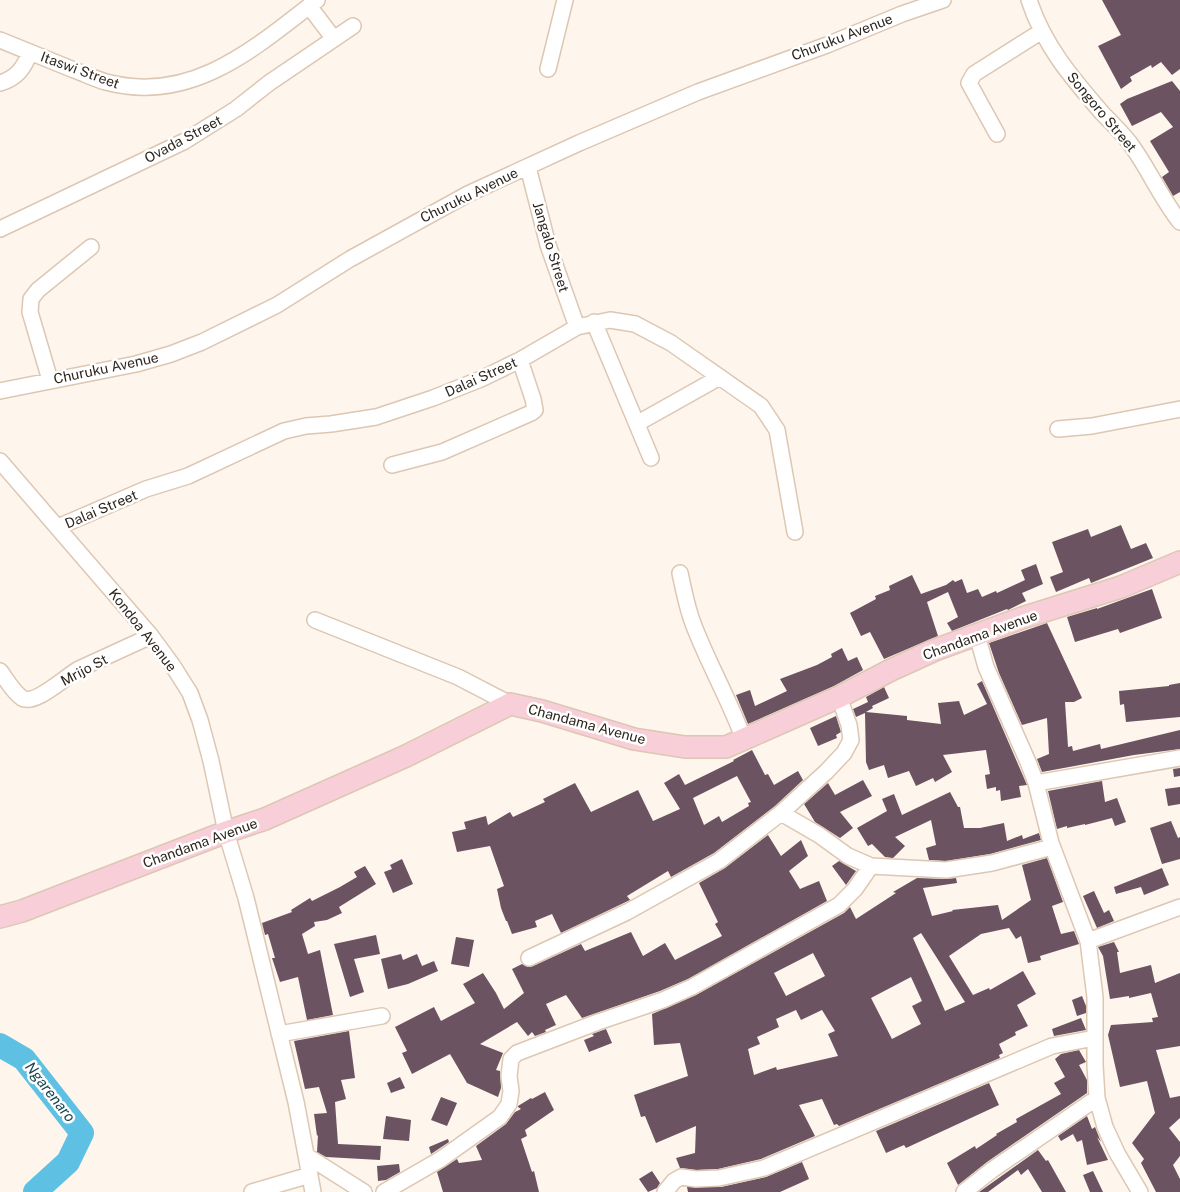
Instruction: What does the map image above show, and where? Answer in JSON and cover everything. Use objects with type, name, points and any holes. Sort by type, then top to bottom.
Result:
[{"type":"street","points":[[548,69],[565,0]]},
{"type":"street","name":"Churuku Avenue","points":[[0,390],[136,364],[171,354],[202,342],[277,305],[350,259],[432,212],[579,143],[698,92],[943,0]]},
{"type":"street","name":"Songoro Street","points":[[1028,0],[1057,58],[1128,142],[1180,222]]},
{"type":"street","points":[[313,3],[334,39]]},
{"type":"street","name":"Itaswi Street","points":[[0,40],[106,82],[136,88],[160,88],[186,82],[216,70],[255,47],[313,3]]},
{"type":"street","name":"Ovada Street","points":[[0,229],[185,141],[236,109],[353,26]]},
{"type":"street","points":[[997,134],[968,83],[970,78],[1042,31]]},
{"type":"street","points":[[0,83],[19,73],[26,64],[30,52]]},
{"type":"street","name":"Jangalo Street","points":[[528,167],[548,245],[577,327]]},
{"type":"street","points":[[50,380],[30,312],[32,299],[38,290],[91,246]]},
{"type":"street","name":"Dalai Street","points":[[58,527],[146,489],[188,476],[284,431],[306,426],[376,417],[473,382],[520,360],[577,327],[610,320],[635,324],[671,343],[761,406],[777,430],[795,532]]},
{"type":"street","points":[[594,322],[638,423],[651,458]]},
{"type":"street","points":[[392,465],[442,452],[531,413],[534,410],[533,399],[520,360]]},
{"type":"street","points":[[638,423],[720,377]]},
{"type":"street","points":[[1058,429],[1092,426],[1180,409]]},
{"type":"street","name":"Kondoa Avenue","points":[[0,460],[151,636],[190,693],[200,720],[226,832],[248,906],[296,1102],[313,1192]]},
{"type":"street","name":"Chandama Avenue","points":[[0,917],[265,819],[406,756],[510,704],[542,711],[634,739],[685,747],[726,747],[839,697],[926,654],[1022,618],[1121,587],[1180,562]]},
{"type":"street","points":[[680,573],[693,624],[736,716],[744,740]]},
{"type":"street","points":[[315,620],[458,677],[510,704]]},
{"type":"street","points":[[977,635],[986,667],[1019,739],[1036,783],[1052,847],[1088,941],[1095,996],[1094,1065],[1097,1098],[1105,1127],[1116,1153],[1140,1192]]},
{"type":"street","name":"Mrijo St","points":[[0,670],[23,698],[32,699],[44,694],[79,669],[151,636]]},
{"type":"street","points":[[529,958],[627,912],[719,861],[781,813],[826,772],[844,753],[851,740],[849,725],[839,697]]},
{"type":"street","points":[[1036,783],[1180,758]]},
{"type":"street","points":[[781,813],[819,835],[848,856],[871,866],[946,870],[992,863],[1052,847]]},
{"type":"street","points":[[384,1192],[441,1159],[500,1118],[509,1104],[511,1059],[517,1053],[598,1022],[663,1000],[692,987],[839,905],[855,889],[871,866]]},
{"type":"street","points":[[1088,941],[1180,907]]},
{"type":"street","points":[[279,1034],[382,1016]]},
{"type":"street","points":[[665,1192],[674,1181],[681,1177],[696,1179],[719,1178],[764,1168],[1052,1046],[1094,1038]]},
{"type":"street","points":[[964,1192],[1097,1098]]},
{"type":"street","points":[[307,1156],[364,1192]]},
{"type":"street","points":[[252,1192],[310,1175]]},
{"type":"building","points":[[1102,0],[1180,0],[1180,69],[1172,75],[1161,62],[1152,68],[1151,65],[1130,77],[1132,81],[1121,89],[1098,46],[1121,35]]},
{"type":"building","points":[[1172,81],[1180,91],[1180,192],[1173,196],[1162,177],[1169,172],[1150,141],[1173,127],[1161,112],[1132,126],[1120,104],[1127,99]]},
{"type":"building","points":[[1121,525],[1131,549],[1146,543],[1153,558],[1091,583],[1089,578],[1056,592],[1050,577],[1063,572],[1052,542],[1088,529],[1091,537]]},
{"type":"building","points":[[1036,564],[1043,584],[1022,593],[1026,601],[1008,610],[952,631],[947,623],[958,617],[948,592],[927,602],[938,636],[884,659],[870,632],[861,636],[850,613],[876,599],[875,596],[890,590],[889,586],[912,575],[921,594],[946,585],[953,580],[955,582],[962,579],[967,593],[978,589],[982,597],[996,591],[997,593],[1025,580],[1021,570]]},
{"type":"building","points":[[1152,589],[1162,618],[1120,633],[1118,629],[1075,642],[1067,617],[1097,609]]},
{"type":"building","points":[[1047,623],[1082,698],[1074,702],[1065,702],[1068,747],[1072,746],[1073,751],[1100,744],[1101,749],[1180,730],[1180,749],[1134,755],[1042,772],[1037,759],[1049,754],[1047,718],[1022,725],[999,673],[989,643]]},
{"type":"building","points":[[842,648],[848,661],[857,657],[863,670],[834,686],[748,724],[736,695],[750,690],[755,706],[787,691],[780,679],[817,665],[832,657],[831,654]]},
{"type":"building","points":[[982,681],[1027,785],[1019,786],[1021,797],[1001,801],[1000,790],[996,791],[996,787],[987,789],[985,775],[990,774],[986,750],[943,755],[952,772],[935,782],[933,778],[916,786],[909,771],[888,778],[884,765],[869,770],[866,762],[865,713],[856,717],[853,709],[868,702],[866,697],[884,687],[889,698],[872,706],[873,708],[866,712],[907,716],[907,720],[941,724],[938,703],[959,701],[964,715],[987,704],[977,684]]},
{"type":"building","points":[[1180,683],[1180,717],[1126,722],[1124,704],[1120,705],[1119,691],[1169,686]]},
{"type":"building","points":[[836,716],[841,732],[836,735],[837,738],[818,746],[810,728]]},
{"type":"building","points":[[752,750],[765,775],[768,774],[774,785],[798,771],[803,780],[775,806],[714,853],[671,877],[668,871],[627,896],[630,900],[561,933],[552,914],[535,921],[537,927],[512,934],[501,908],[497,889],[504,886],[490,846],[457,852],[452,832],[466,829],[464,822],[486,816],[488,825],[510,812],[513,817],[545,802],[543,799],[575,783],[591,812],[638,790],[653,821],[680,809],[664,783],[679,774],[685,785]],"holes":[[[737,776],[751,802],[748,803],[749,806],[722,822],[719,816],[704,825],[693,798]]]},
{"type":"building","points":[[1180,768],[1180,776],[1174,777],[1173,769]]},
{"type":"building","points":[[863,780],[872,796],[840,812],[853,828],[840,838],[815,822],[804,804],[828,783],[835,795]]},
{"type":"building","points":[[1102,781],[1105,802],[1117,798],[1126,822],[1115,826],[1112,818],[1085,825],[1067,828],[1067,826],[1057,829],[1048,791]]},
{"type":"building","points":[[1180,787],[1180,804],[1168,806],[1165,789]]},
{"type":"building","points":[[950,792],[958,807],[960,807],[964,828],[980,828],[1004,823],[1007,841],[1022,835],[1023,839],[1039,833],[1041,840],[990,854],[946,861],[929,860],[926,848],[936,845],[931,820],[895,837],[905,846],[893,858],[885,857],[872,844],[868,846],[857,828],[887,811],[882,799],[894,794],[902,815]]},
{"type":"building","points":[[1171,821],[1178,838],[1180,837],[1180,859],[1162,864],[1150,828]]},
{"type":"building","points":[[768,835],[781,856],[801,840],[808,856],[789,871],[800,889],[819,881],[827,901],[688,979],[660,991],[582,1018],[566,995],[546,1004],[556,1025],[545,1030],[546,1032],[535,1036],[532,1032],[528,1036],[517,1022],[480,1044],[503,1053],[496,1070],[500,1071],[501,1088],[498,1097],[467,1083],[450,1054],[412,1074],[402,1053],[407,1051],[395,1027],[434,1007],[441,1021],[475,1003],[463,984],[483,973],[504,1009],[524,993],[512,969],[522,964],[528,967],[533,966],[581,944],[585,951],[631,932],[643,956],[665,943],[675,960],[722,936],[715,924],[718,922],[699,883],[725,868]]},
{"type":"building","points":[[1047,858],[1063,902],[1052,906],[1061,934],[1074,931],[1079,944],[1040,956],[1041,960],[1028,963],[1021,936],[1016,939],[1009,928],[981,934],[949,956],[973,995],[989,988],[990,990],[1023,971],[1036,994],[1017,1005],[1028,1026],[1015,1032],[1016,1035],[999,1044],[1003,1053],[999,1055],[1000,1058],[839,1126],[837,1124],[834,1125],[822,1099],[799,1105],[815,1136],[761,1159],[718,1169],[696,1170],[680,1168],[676,1158],[695,1153],[696,1126],[656,1143],[645,1116],[641,1117],[634,1095],[688,1076],[680,1043],[654,1045],[652,1014],[696,995],[844,913],[850,907],[856,919],[896,893],[893,892],[917,878],[956,878],[957,883],[923,888],[932,916],[952,910],[998,905],[1002,920],[1031,900],[1022,865]],"holes":[[[921,933],[965,1002],[945,1011],[913,938]],[[813,953],[825,976],[786,996],[774,973]],[[911,977],[922,1001],[912,1006],[921,1024],[892,1039],[871,998]],[[796,1010],[801,1020],[822,1010],[835,1031],[828,1034],[838,1056],[777,1070],[776,1067],[754,1075],[748,1049],[760,1044],[757,1037],[779,1027],[776,1019]]]},
{"type":"building","points":[[402,859],[413,884],[393,893],[384,872],[392,869],[390,865]]},
{"type":"building","points":[[839,861],[856,871],[846,885],[832,866]]},
{"type":"building","points":[[365,866],[376,884],[339,907],[342,913],[327,920],[314,922],[315,926],[302,934],[308,954],[320,950],[333,1015],[307,1020],[298,977],[280,982],[272,958],[275,958],[268,934],[265,935],[262,923],[292,912],[291,910],[310,898],[312,901],[340,887],[357,877],[354,872]]},
{"type":"building","points":[[1162,868],[1169,885],[1144,895],[1141,887],[1116,894],[1114,887]]},
{"type":"building","points":[[1094,891],[1104,913],[1109,910],[1114,921],[1097,928],[1083,896]]},
{"type":"building","points":[[376,935],[380,954],[354,959],[364,992],[350,997],[334,944]]},
{"type":"building","points":[[456,937],[474,940],[469,967],[451,964]]},
{"type":"building","points":[[1114,942],[1119,952],[1117,952],[1120,973],[1151,965],[1155,983],[1180,973],[1180,1046],[1156,1050],[1170,1098],[1180,1096],[1180,1118],[1169,1128],[1180,1142],[1180,1156],[1173,1165],[1180,1179],[1180,1192],[1156,1192],[1141,1163],[1144,1159],[1132,1143],[1155,1113],[1147,1081],[1120,1087],[1108,1035],[1111,1025],[1153,1022],[1152,1018],[1158,1017],[1151,993],[1129,998],[1129,996],[1110,999],[1103,956],[1098,947]]},
{"type":"building","points":[[401,954],[403,960],[417,954],[422,966],[434,961],[438,971],[408,984],[388,989],[381,959]]},
{"type":"building","points":[[1082,996],[1086,1006],[1086,1013],[1077,1016],[1072,1000]]},
{"type":"building","points":[[1081,1018],[1086,1030],[1054,1036],[1052,1029]]},
{"type":"building","points":[[606,1029],[612,1043],[589,1052],[584,1040],[594,1036],[592,1034]]},
{"type":"building","points":[[349,1031],[355,1078],[341,1080],[346,1099],[335,1102],[338,1144],[381,1146],[380,1160],[326,1157],[317,1152],[318,1135],[314,1114],[327,1113],[319,1087],[305,1089],[294,1041]]},
{"type":"building","points":[[1079,1050],[1086,1062],[1079,1065],[1087,1080],[1087,1093],[987,1162],[958,1185],[947,1163],[975,1146],[976,1149],[996,1134],[1017,1122],[1016,1119],[1061,1094],[1054,1083],[1065,1077],[1055,1059],[1061,1054]]},
{"type":"building","points":[[400,1077],[405,1088],[391,1093],[387,1083]]},
{"type":"building","points":[[989,1083],[999,1105],[906,1148],[904,1145],[886,1153],[876,1131]]},
{"type":"building","points":[[545,1092],[554,1110],[525,1130],[527,1136],[521,1139],[532,1172],[534,1171],[539,1192],[443,1192],[437,1172],[457,1159],[459,1163],[482,1160],[476,1146],[506,1124],[515,1112],[521,1109],[518,1106]]},
{"type":"building","points":[[441,1097],[457,1103],[447,1126],[431,1120]]},
{"type":"building","points":[[386,1116],[411,1120],[409,1141],[383,1139]]},
{"type":"building","points":[[1087,1116],[1092,1129],[1095,1127],[1101,1142],[1097,1137],[1108,1160],[1087,1165],[1082,1140],[1077,1142],[1073,1134],[1061,1141],[1058,1136]]},
{"type":"building","points":[[448,1139],[449,1142],[431,1154],[429,1147]]},
{"type":"building","points":[[1038,1150],[1046,1161],[1048,1160],[1066,1192],[1042,1192],[1028,1169],[1021,1175],[1018,1170],[988,1192],[979,1192]]},
{"type":"building","points":[[802,1162],[809,1179],[780,1192],[688,1192],[687,1187],[721,1187],[766,1177]]},
{"type":"building","points":[[399,1164],[400,1172],[386,1180],[378,1181],[377,1166]]},
{"type":"building","points":[[652,1171],[660,1183],[657,1188],[648,1192],[639,1179]]},
{"type":"building","points":[[1093,1171],[1103,1192],[1090,1192],[1083,1175]]},
{"type":"waterway","name":"Ngarenaro","points":[[0,1045],[24,1059],[82,1133],[68,1162],[35,1192]]}]
